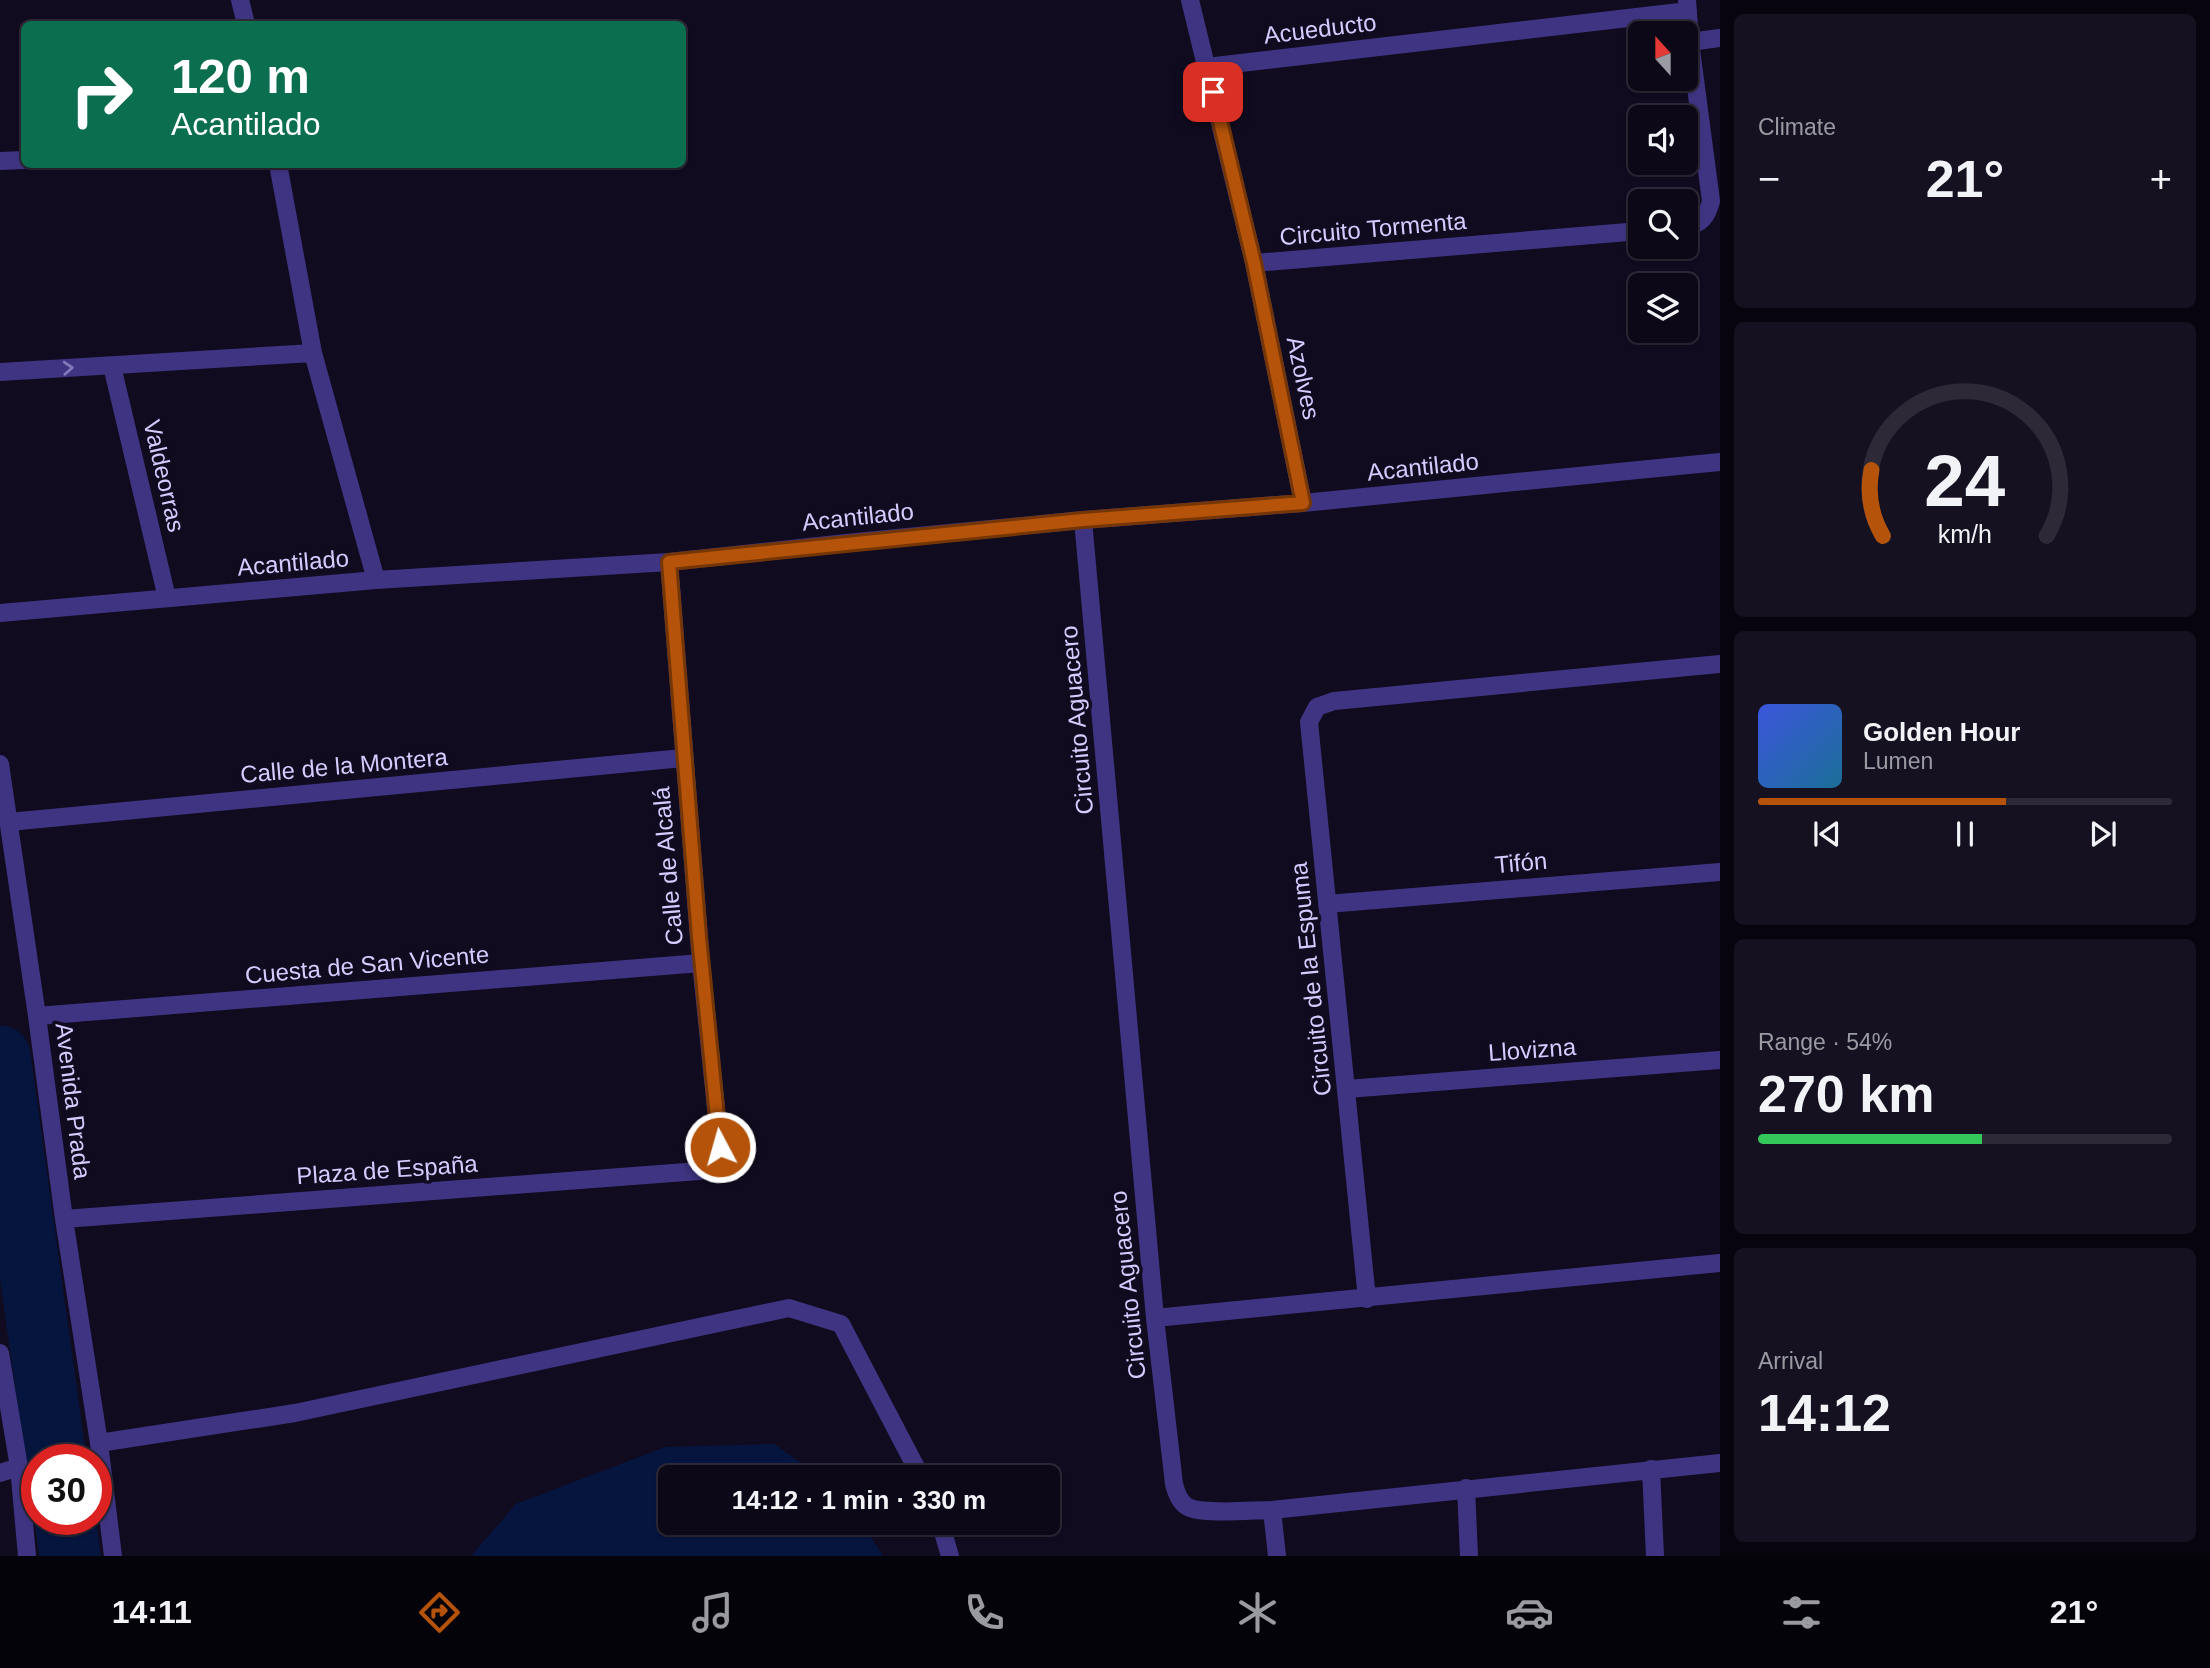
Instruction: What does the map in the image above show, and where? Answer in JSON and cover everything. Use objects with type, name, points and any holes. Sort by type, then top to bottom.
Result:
[{"type":"street","points":[[240,0],[245,21]]},
{"type":"street","name":"Circuito Tormenta","points":[[1190,0],[1254,263],[1628,232]]},
{"type":"street","name":"Acueducto","points":[[1207,67],[1688,5]]},
{"type":"street","points":[[1698,41],[1720,38]]},
{"type":"street","points":[[1696,91],[1711,201],[1708,213],[1698,223]]},
{"type":"street","points":[[0,161],[21,160]]},
{"type":"street","points":[[279,168],[313,353],[376,580]]},
{"type":"street","name":"Azolves","points":[[1254,263],[1303,503]]},
{"type":"street","points":[[0,372],[313,353]]},
{"type":"street","name":"Valdeorras","points":[[113,366],[167,598]]},
{"type":"street","name":"Acantilado","points":[[0,613],[376,580],[669,562],[1083,520],[1303,503],[1720,462]]},
{"type":"street","name":"Circuito Aguacero","points":[[1083,520],[1155,1318],[1177,1495],[1187,1507],[1204,1510],[1272,1510],[1720,1463]]},
{"type":"street","name":"Calle de Alcalá","points":[[669,562],[683,758],[720,1147],[712,1165]]},
{"type":"street","name":"Circuito de la Espuma","points":[[1367,1299],[1309,722],[1317,707],[1334,701],[1720,664]]},
{"type":"street","name":"Calle de la Montera","points":[[9,822],[683,758]]},
{"type":"street","name":"Avenida Prada","points":[[0,764],[64,1219],[99,1443],[113,1556]]},
{"type":"street","name":"Tifón","points":[[1327,904],[1720,872]]},
{"type":"street","name":"Cuesta de San Vicente","points":[[37,1016],[701,963]]},
{"type":"street","name":"Llovizna","points":[[1347,1090],[1720,1060]]},
{"type":"street","name":"Plaza de España","points":[[64,1219],[699,1171],[712,1165]]},
{"type":"street","points":[[1155,1318],[1720,1264]]},
{"type":"street","points":[[99,1443],[295,1413],[789,1308],[841,1324],[915,1465]]},
{"type":"street","points":[[0,1353],[19,1467],[27,1556]]},
{"type":"street","points":[[0,1473],[19,1467]]},
{"type":"street","points":[[1651,1469],[1655,1556]]},
{"type":"street","points":[[1466,1488],[1469,1556]]},
{"type":"street","points":[[1272,1510],[1277,1556]]},
{"type":"street","points":[[944,1535],[950,1556]]},
{"type":"water","points":[[774,1444],[804,1465],[658,1465],[658,1535],[869,1535],[883,1556],[471,1556],[516,1504],[665,1447]]},
{"type":"waterway","points":[[0,1056],[54,1444]]},
{"type":"waterway","points":[[67,1535],[70,1556]]},
{"type":"route","points":[[720,1147],[683,758],[669,562],[846,542],[1303,503],[1254,263],[1213,92]]}]
